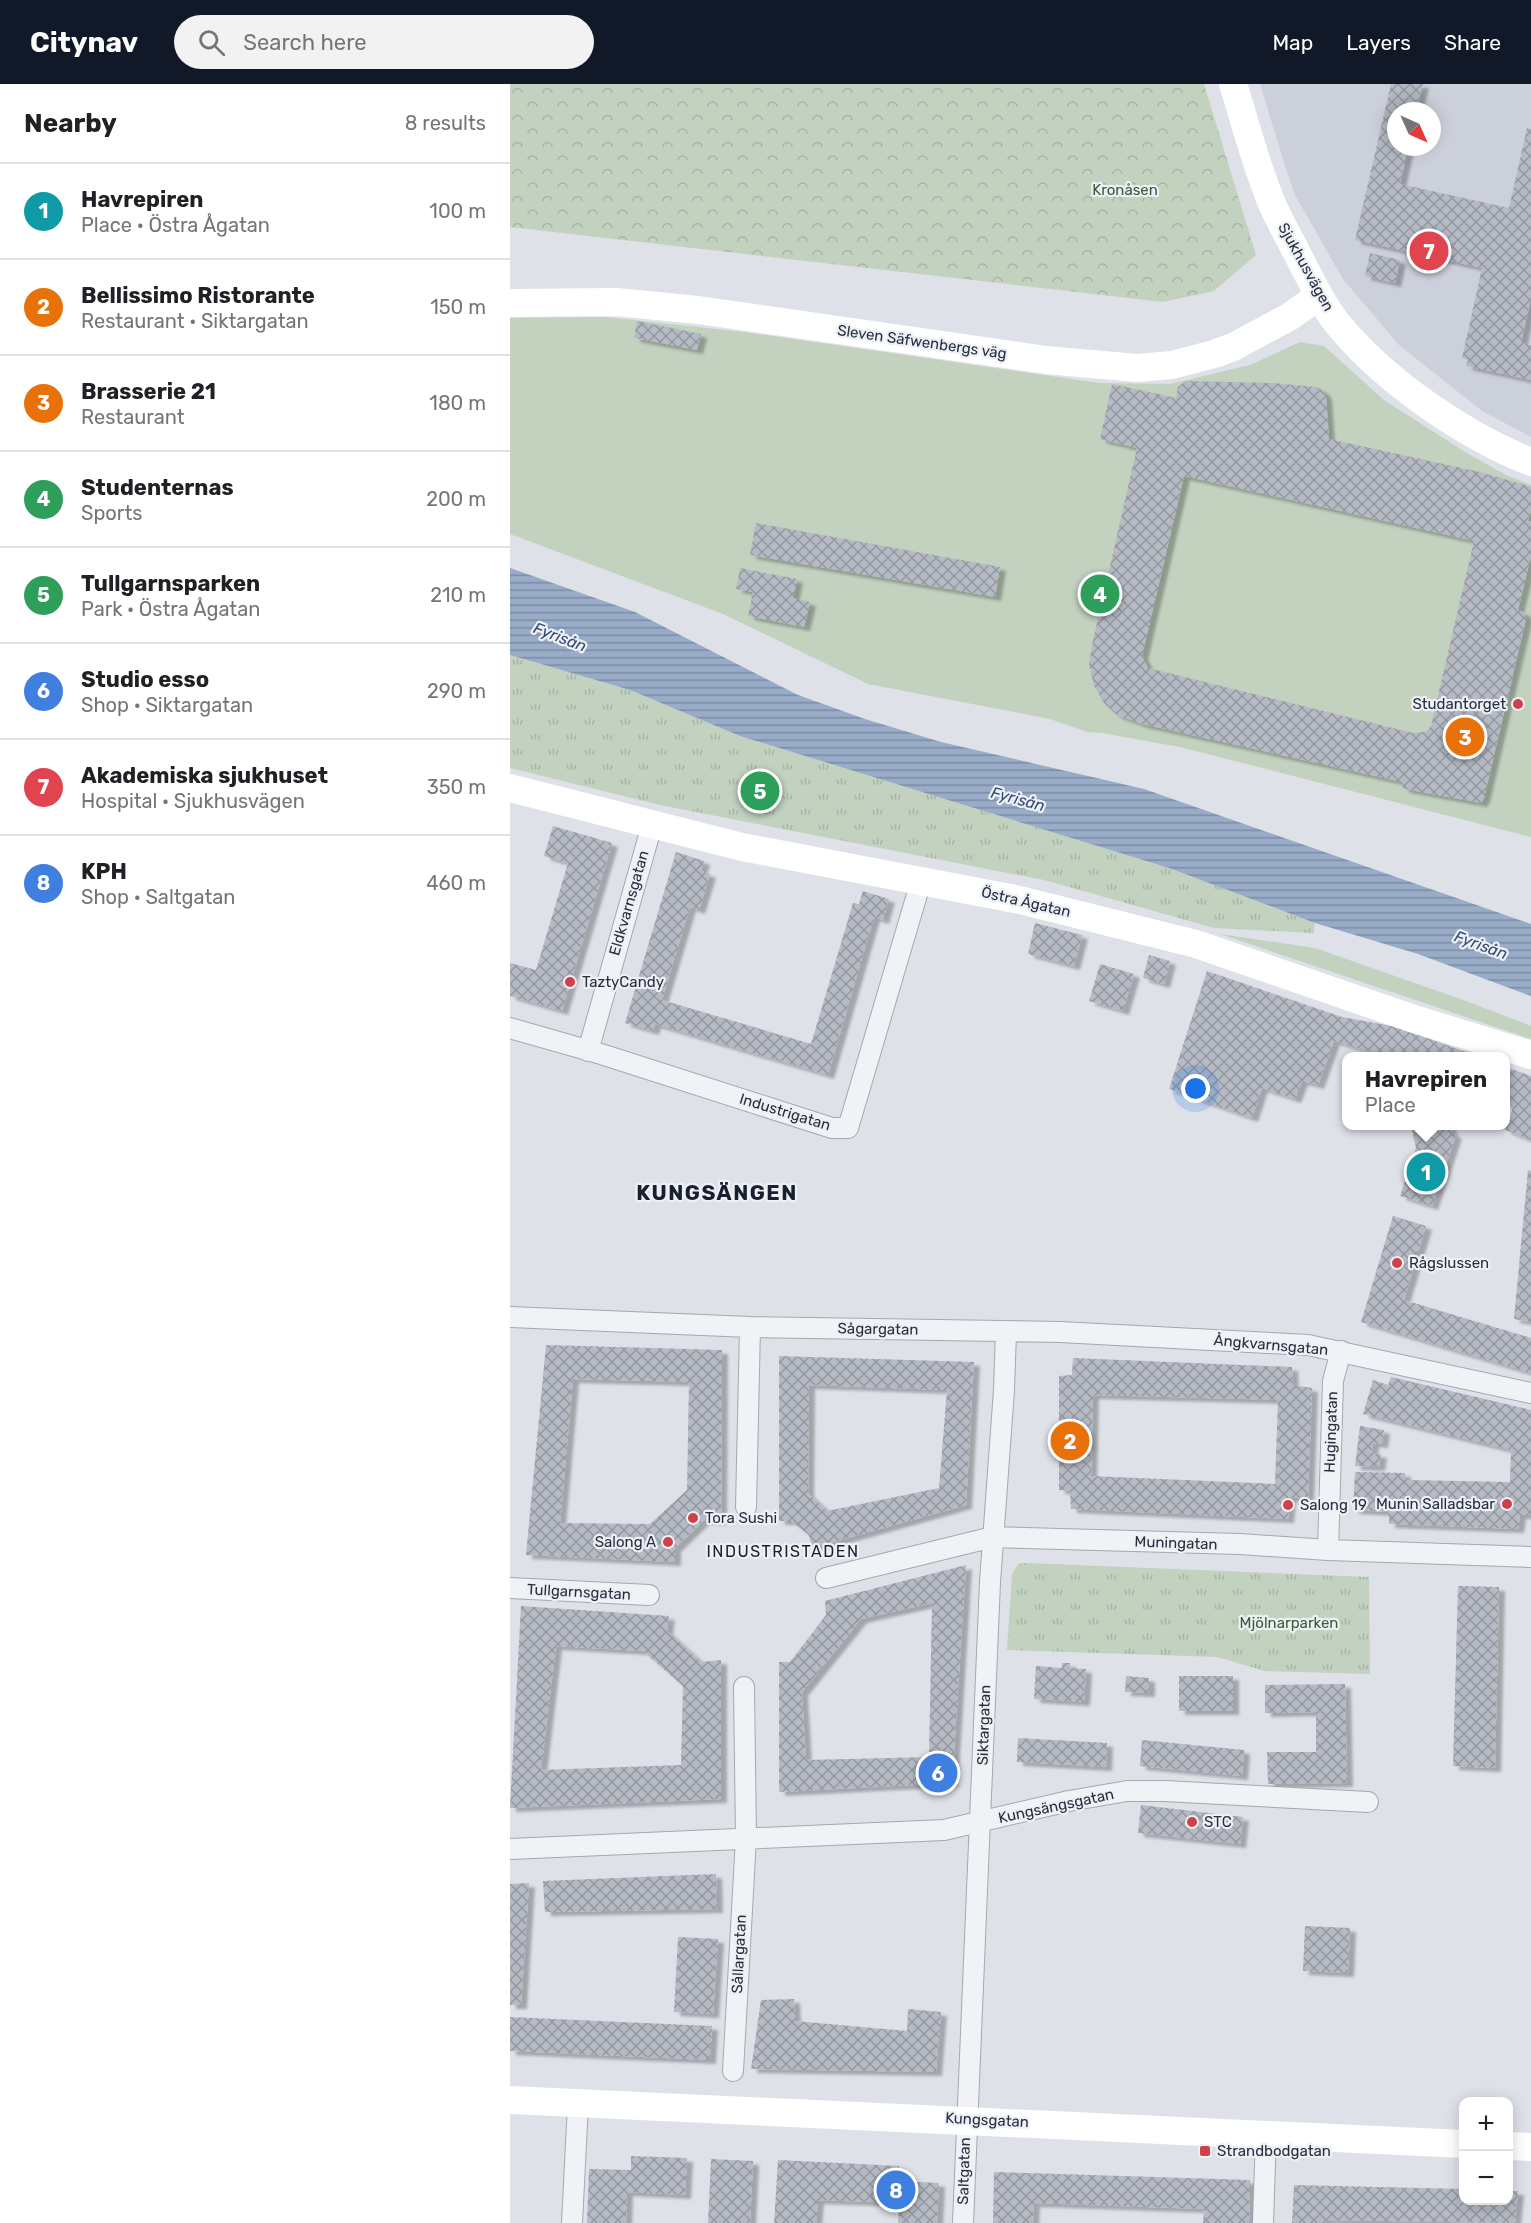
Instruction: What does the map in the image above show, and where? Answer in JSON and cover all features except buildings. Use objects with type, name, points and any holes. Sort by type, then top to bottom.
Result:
[{"type":"street","name":"Sjukhusvägen","points":[[1233,84],[1273,206],[1319,297],[1341,329],[1391,377],[1447,417],[1515,456],[1531,462]]},
{"type":"street","name":"Sleven Säfwenbergs väg","points":[[510,303],[616,302],[698,310],[1046,360],[1137,368],[1172,365],[1214,354],[1288,317],[1319,297]]},
{"type":"street","name":"Östra Ågatan","points":[[510,788],[742,847],[1020,900],[1196,944],[1414,1019],[1531,1055]]},
{"type":"street","name":"Eldkvarnsgatan","points":[[588,1051],[652,825]]},
{"type":"street","name":"Industrigatan","points":[[510,1028],[832,1128],[848,1128],[921,880]]},
{"type":"street","name":"Sågargatan","points":[[510,1318],[750,1327],[1006,1332]]},
{"type":"street","points":[[746,1507],[750,1327]]},
{"type":"street","name":"Ångkvarnsgatan","points":[[1006,1332],[1059,1332],[1308,1345],[1531,1393]]},
{"type":"street","name":"Siktargatan","points":[[966,2119],[993,1538],[1006,1332]]},
{"type":"street","name":"Hugingatan","points":[[1328,1550],[1333,1381],[1341,1351]]},
{"type":"street","name":"Muningatan","points":[[826,1578],[993,1538],[1240,1544],[1328,1550],[1531,1557]]},
{"type":"street","name":"Tullgarnsgatan","points":[[510,1588],[649,1595]]},
{"type":"street","points":[[744,1687],[746,1838]]},
{"type":"street","name":"Kungsängsgatan","points":[[510,1849],[944,1830],[1069,1801],[1127,1791],[1368,1802]]},
{"type":"street","name":"Sållargatan","points":[[733,2071],[746,1838]]},
{"type":"street","name":"Kungsgatan","points":[[510,2100],[966,2119],[1459,2144]]},
{"type":"street","points":[[572,2223],[578,2104]]},
{"type":"street","name":"Saltgatan","points":[[963,2223],[966,2119]]},
{"type":"street","points":[[1263,2223],[1266,2134]]},
{"type":"street","points":[[1513,2146],[1531,2147]]},
{"type":"shaded area","points":[[1260,84],[1531,84],[1531,437],[1482,411],[1399,345],[1343,279],[1295,195]]},
{"type":"green space","name":"Kronåsen","points":[[510,84],[1204,84],[1256,255],[1214,291],[1163,302],[510,227]]},
{"type":"green space","points":[[606,317],[744,332],[1100,383],[1170,384],[1250,365],[1300,342],[1324,346],[1384,400],[1465,452],[1506,475],[1531,485],[1531,837],[1180,747],[1087,732],[1050,719],[868,684],[723,614],[510,534],[510,318]]},
{"type":"green space","points":[[510,655],[630,690],[740,736],[1169,868],[1315,923],[1313,933],[1214,928],[1044,880],[660,805],[510,768]]},
{"type":"green space","points":[[1220,934],[1315,948],[1531,1026],[1531,1039]]},
{"type":"green space","name":"Mjölnarparken","points":[[1018,1564],[1369,1577],[1370,1674],[1265,1671],[1217,1657],[1007,1650],[1012,1575]]},
{"type":"water","name":"Fyrisån","points":[[510,568],[635,612],[798,695],[865,719],[941,742],[1144,789],[1531,924],[1531,996],[1418,954],[1315,923],[1169,868],[740,736],[630,690],[510,655]]},
{"type":"place","name":"Akademiska sjukhuset","points":[[1429,251]]},
{"type":"place","name":"Studenternas","points":[[1100,594]]},
{"type":"place","name":"Studantorget","points":[[1518,704]]},
{"type":"place","name":"Brasserie 21","points":[[1465,737]]},
{"type":"place","name":"Tullgarnsparken","points":[[760,791]]},
{"type":"place","name":"TaztyCandy","points":[[570,982]]},
{"type":"place","name":"Havrepiren","points":[[1426,1172]]},
{"type":"place","name":"Rågslussen","points":[[1397,1263]]},
{"type":"place","name":"Bellissimo Ristorante","points":[[1070,1441]]},
{"type":"place","name":"Munin Salladsbar","points":[[1507,1504]]},
{"type":"place","name":"Salong 19","points":[[1288,1505]]},
{"type":"place","name":"Tora Sushi","points":[[693,1518]]},
{"type":"place","name":"Salong A","points":[[668,1542]]},
{"type":"place","name":"Studio esso","points":[[938,1773]]},
{"type":"place","name":"STC","points":[[1192,1822]]},
{"type":"place","name":"Strandbodgatan","points":[[1205,2151]]},
{"type":"place","name":"KPH","points":[[896,2190]]},
{"type":"district","name":"KUNGSÄNGEN","points":[[717,1192]]},
{"type":"district","name":"INDUSTRISTADEN","points":[[783,1551]]}]
